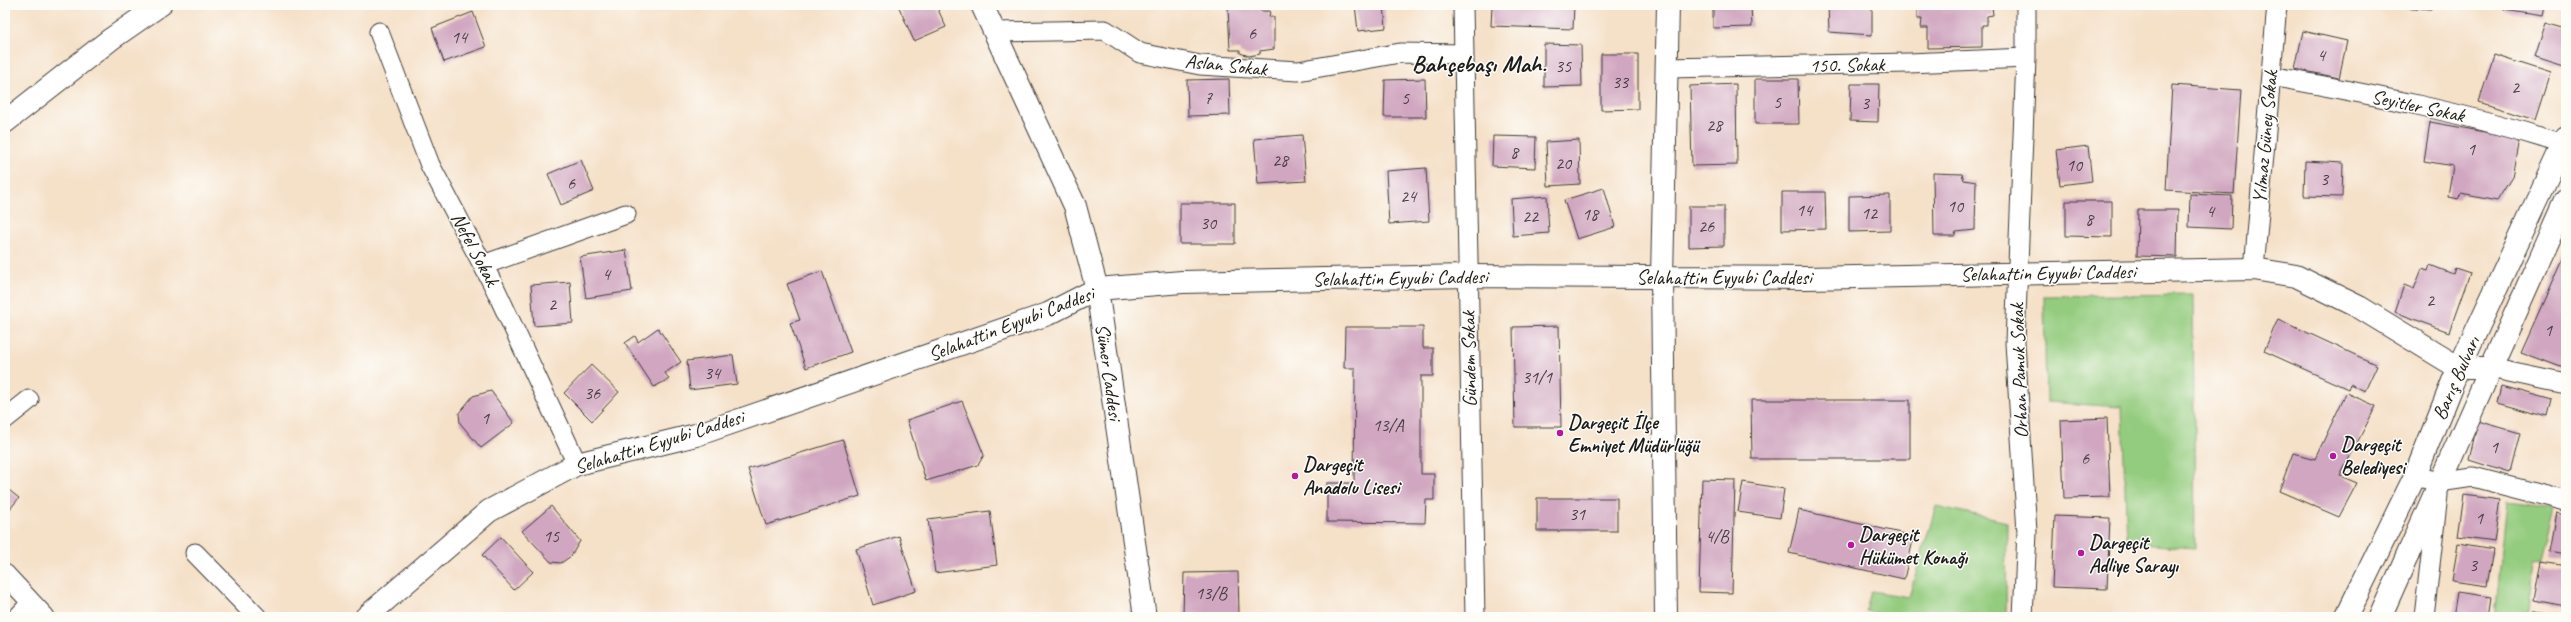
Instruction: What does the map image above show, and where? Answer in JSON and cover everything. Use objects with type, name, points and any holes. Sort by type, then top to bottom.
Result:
[{"type":"street","points":[[5,122],[111,39],[160,5]]},
{"type":"street","name":"Sümer Caddesi","points":[[982,5],[1074,206],[1097,289],[1145,617]]},
{"type":"street","name":"Gündem Sokak","points":[[1463,5],[1467,276],[1475,617]]},
{"type":"street","points":[[1666,617],[1662,277],[1668,68],[1668,5]]},
{"type":"street","name":"Orhan Pamuk Sokak","points":[[2024,617],[2026,532],[2015,343],[2026,58],[2026,5]]},
{"type":"street","name":"Yılmaz Güney Sokak","points":[[2254,269],[2277,5]]},
{"type":"street","name":"Aslan Sokak","points":[[994,32],[1105,30],[1140,53],[1200,65],[1298,71],[1400,53],[1464,54]]},
{"type":"street","name":"Nefel Sokak","points":[[378,32],[430,165],[483,265],[577,464]]},
{"type":"street","name":"150. Sokak","points":[[1668,68],[1909,64],[2026,58]]},
{"type":"street","name":"Seyitler Sokak","points":[[2271,76],[2502,125],[2565,141]]},
{"type":"street","name":"Barış Bulvarı","points":[[2346,617],[2415,476],[2459,368],[2565,141]]},
{"type":"street","name":"Barış Bulvarı","points":[[2380,617],[2566,200]]},
{"type":"street","points":[[483,265],[626,214]]},
{"type":"street","name":"Selahattin Eyyubi Caddesi","points":[[366,617],[489,511],[577,464],[696,435],[1048,314],[1097,289],[1182,282],[1467,276],[1662,277],[2018,275],[2254,269],[2296,276],[2359,307],[2459,368]]},
{"type":"street","points":[[2459,368],[2490,368],[2566,384]]},
{"type":"street","points":[[5,419],[29,400]]},
{"type":"street","points":[[2415,476],[2439,482],[2473,478],[2566,501]]},
{"type":"street","points":[[2424,617],[2439,482]]},
{"type":"street","points":[[195,553],[257,617]]},
{"type":"street","points":[[5,574],[45,617]]},
{"type":"street","points":[[18,617],[31,603]]},
{"type":"green space","points":[[2193,294],[2195,548],[2127,543],[2122,407],[2046,402],[2044,296]]},
{"type":"green space","points":[[2507,501],[2555,507],[2543,556],[2535,557],[2528,617],[2495,617]]},
{"type":"green space","points":[[1936,506],[2007,522],[2006,617],[1888,617],[1866,611],[1871,591],[1909,597]]},
{"type":"building","points":[[898,5],[936,5],[946,27],[914,41]]},
{"type":"building","points":[[1355,5],[1384,5],[1386,28],[1358,31]]},
{"type":"building","points":[[1492,5],[1574,5],[1573,29],[1491,26]]},
{"type":"building","points":[[1713,5],[1751,5],[1752,27],[1713,28]]},
{"type":"building","points":[[1828,5],[1872,5],[1872,35],[1829,32]]},
{"type":"building","points":[[1917,5],[1992,5],[1993,15],[1987,16],[1987,25],[1982,25],[1982,47],[1928,48],[1928,28],[1921,28],[1922,19],[1917,19]]},
{"type":"building","points":[[2399,5],[2432,5],[2432,9],[2399,7]]},
{"type":"building","points":[[2505,5],[2545,5],[2543,16],[2504,10]]},
{"type":"building","points":[[1260,6],[1260,11],[1270,11],[1269,17],[1274,17],[1274,49],[1260,51],[1260,54],[1249,56],[1240,53],[1240,50],[1230,50],[1228,7]]},
{"type":"building","points":[[473,12],[486,47],[444,62],[432,28]]},
{"type":"building","points":[[2546,22],[2566,28],[2566,67],[2535,57]]},
{"type":"building","points":[[2303,31],[2347,41],[2339,78],[2295,69]]},
{"type":"building","points":[[1544,44],[1581,45],[1582,86],[1544,87]]},
{"type":"building","points":[[1601,54],[1638,54],[1638,109],[1601,110]]},
{"type":"building","points":[[2494,55],[2550,73],[2535,120],[2479,102]]},
{"type":"building","points":[[1229,79],[1230,115],[1188,116],[1187,80]]},
{"type":"building","points":[[1425,79],[1426,117],[1384,117],[1385,80]]},
{"type":"building","points":[[1755,79],[1798,79],[1799,124],[1755,124]]},
{"type":"building","points":[[1736,84],[1737,165],[1692,166],[1690,86]]},
{"type":"building","points":[[1851,84],[1879,84],[1878,122],[1850,121]]},
{"type":"building","points":[[2172,85],[2241,90],[2234,194],[2166,190]]},
{"type":"building","points":[[2430,122],[2519,138],[2512,177],[2497,201],[2461,194],[2458,199],[2448,197],[2453,166],[2424,161]]},
{"type":"building","points":[[1302,135],[1306,181],[1258,184],[1254,139]]},
{"type":"building","points":[[1493,136],[1536,137],[1535,168],[1492,166]]},
{"type":"building","points":[[1579,140],[1580,184],[1548,186],[1546,142]]},
{"type":"building","points":[[2088,146],[2092,181],[2060,185],[2056,150]]},
{"type":"building","points":[[581,160],[594,191],[561,205],[548,174]]},
{"type":"building","points":[[2305,161],[2343,163],[2342,197],[2304,196]]},
{"type":"building","points":[[1426,168],[1429,221],[1389,224],[1386,171]]},
{"type":"building","points":[[1933,173],[1962,174],[1964,180],[1976,182],[1975,230],[1956,232],[1954,236],[1934,236]]},
{"type":"building","points":[[1604,188],[1615,227],[1577,239],[1564,200]]},
{"type":"building","points":[[1782,192],[1825,192],[1826,229],[1782,230]]},
{"type":"building","points":[[2190,194],[2232,196],[2231,229],[2189,227]]},
{"type":"building","points":[[1890,195],[1890,231],[1849,232],[1849,196]]},
{"type":"building","points":[[1547,196],[1549,233],[1513,236],[1511,199]]},
{"type":"building","points":[[2066,201],[2112,201],[2112,237],[2066,236]]},
{"type":"building","points":[[1180,203],[1235,203],[1235,244],[1180,244]]},
{"type":"building","points":[[1689,206],[1724,206],[1724,246],[1689,247]]},
{"type":"building","points":[[2138,210],[2178,210],[2177,257],[2137,256]]},
{"type":"building","points":[[626,250],[632,291],[586,298],[580,257]]},
{"type":"building","points":[[2566,251],[2566,369],[2521,352]]},
{"type":"building","points":[[2430,265],[2453,274],[2455,268],[2470,273],[2449,332],[2395,312],[2404,285],[2414,289],[2422,269],[2428,271]]},
{"type":"building","points":[[822,271],[851,352],[806,368],[790,323],[800,320],[787,284]]},
{"type":"building","points":[[570,282],[573,323],[534,326],[531,285]]},
{"type":"building","points":[[2278,319],[2377,365],[2365,391],[2350,384],[2348,389],[2264,351]]},
{"type":"building","points":[[1559,326],[1561,427],[1515,427],[1513,327]]},
{"type":"building","points":[[1345,327],[1423,327],[1423,348],[1433,348],[1433,376],[1421,376],[1421,474],[1434,474],[1434,500],[1426,500],[1425,523],[1327,522],[1327,483],[1354,483],[1355,368],[1344,368]]},
{"type":"building","points":[[658,328],[681,362],[665,373],[669,379],[654,387],[625,343],[635,336],[638,342]]},
{"type":"building","points":[[733,355],[737,384],[690,390],[687,361]]},
{"type":"building","points":[[591,365],[619,392],[592,421],[564,393]]},
{"type":"building","points":[[2501,386],[2552,400],[2548,417],[2497,403]]},
{"type":"building","points":[[491,391],[514,423],[481,448],[460,423],[459,413],[473,396]]},
{"type":"building","name":"Dargeçit Belediyesi","points":[[2346,393],[2376,406],[2340,476],[2357,483],[2339,517],[2279,491],[2293,453],[2315,459]]},
{"type":"building","points":[[1751,400],[1910,400],[1910,459],[1752,459]]},
{"type":"building","points":[[962,401],[984,455],[978,465],[926,481],[907,420]]},
{"type":"building","points":[[2107,418],[2110,497],[2064,498],[2061,420]]},
{"type":"building","points":[[2478,421],[2520,433],[2510,473],[2469,460]]},
{"type":"building","points":[[843,440],[860,496],[766,525],[748,469]]},
{"type":"building","points":[[1702,479],[1735,480],[1732,593],[1699,592]]},
{"type":"building","points":[[1743,482],[1784,489],[1780,518],[1738,512]]},
{"type":"building","points":[[5,487],[19,498],[5,515]]},
{"type":"building","points":[[2464,495],[2500,500],[2494,542],[2458,537]]},
{"type":"building","points":[[1537,498],[1617,498],[1617,531],[1537,531]]},
{"type":"building","points":[[551,506],[580,541],[571,556],[561,563],[551,562],[522,531]]},
{"type":"building","name":"Dargeçit Hükümet Konağı","points":[[1799,510],[1914,536],[1904,579],[1789,553]]},
{"type":"building","points":[[990,511],[997,565],[935,573],[928,519]]},
{"type":"building","points":[[2557,513],[2566,515],[2566,554],[2550,551]]},
{"type":"building","name":"Dargeçit Adliye Sarayı","points":[[2055,516],[2110,518],[2107,589],[2052,587]]},
{"type":"building","points":[[899,536],[916,591],[873,605],[856,549]]},
{"type":"building","points":[[501,537],[533,572],[514,590],[482,555]]},
{"type":"building","points":[[2458,544],[2493,550],[2487,586],[2452,581]]},
{"type":"building","points":[[2542,562],[2566,566],[2566,606],[2535,600]]},
{"type":"building","points":[[1238,572],[1239,614],[1241,617],[1183,617],[1184,573]]},
{"type":"building","points":[[2457,592],[2491,597],[2488,617],[2453,617]]},
{"type":"building","points":[[2534,611],[2566,615],[2566,617],[2533,617]]},
{"type":"place","name":"Dargeçit İlçe Emniyet Müdürlüğü","points":[[1560,433]]},
{"type":"place","name":"Dargeçit Belediyesi","points":[[2333,456]]},
{"type":"place","name":"Dargeçit Anadolu Lisesi","points":[[1295,476]]},
{"type":"place","name":"Dargeçit Hükümet Konağı","points":[[1851,545]]},
{"type":"place","name":"Dargeçit Adliye Sarayı","points":[[2081,553]]},
{"type":"district","name":"Bahçebaşı Mah.","points":[[1479,64]]}]
